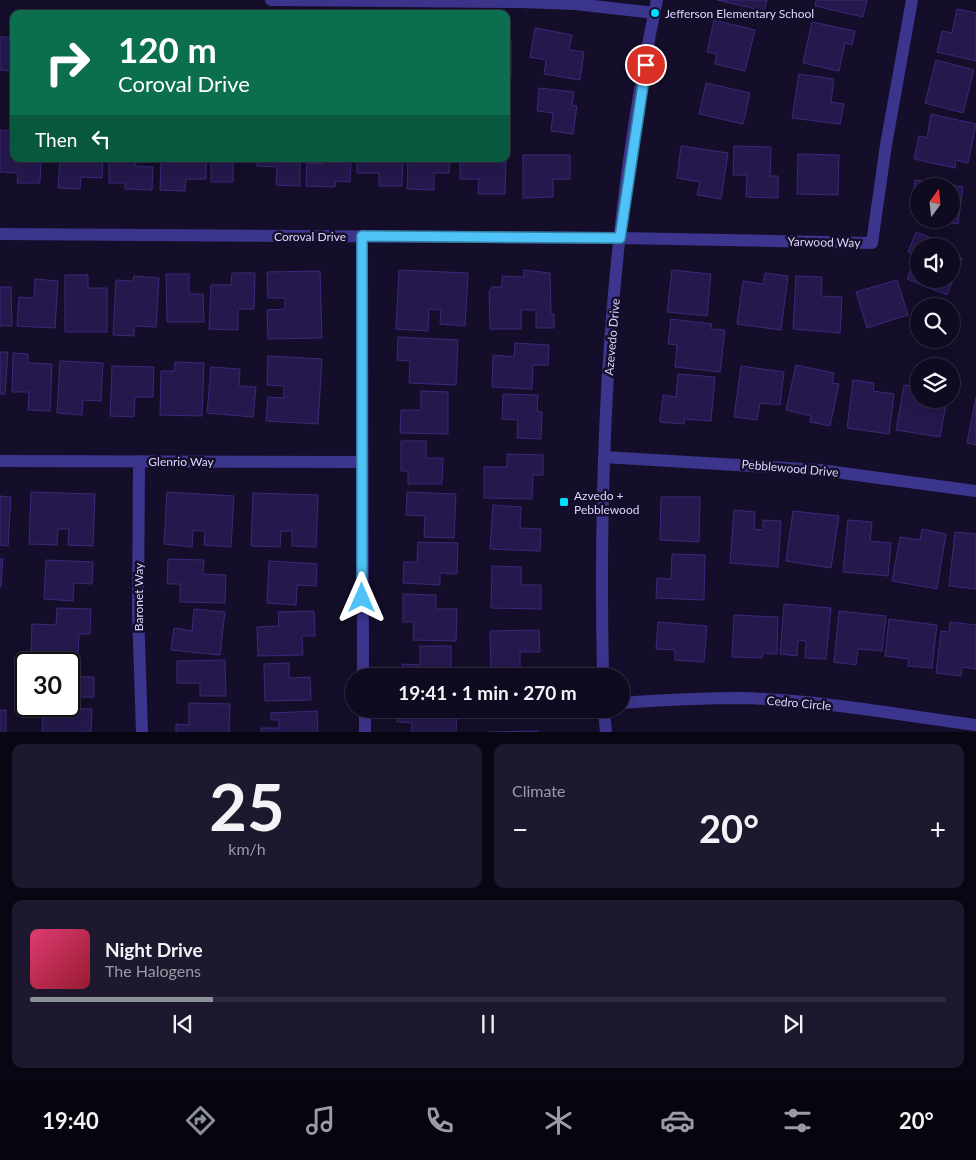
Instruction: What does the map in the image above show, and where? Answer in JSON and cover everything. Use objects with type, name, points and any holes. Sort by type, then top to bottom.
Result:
[{"type":"street","points":[[271,0],[521,2],[656,6]]},
{"type":"street","name":"Yarwood Way","points":[[620,238],[872,242],[886,145],[912,0]]},
{"type":"street","name":"Azevedo Drive","points":[[604,668],[601,573],[609,363],[620,238],[656,6]]},
{"type":"street","name":"Coroval Drive","points":[[0,234],[620,238]]},
{"type":"street","points":[[362,236],[363,668]]},
{"type":"street","name":"Pebblewood Drive","points":[[604,457],[820,470],[976,491]]},
{"type":"street","name":"Glenrio Way","points":[[0,461],[362,462]]},
{"type":"street","name":"Baronet Way","points":[[140,461],[138,610],[142,732]]},
{"type":"street","name":"Cedro Circle","points":[[630,702],[744,698],[801,702],[976,725]]},
{"type":"street","points":[[364,718],[365,732]]},
{"type":"street","points":[[605,718],[606,732]]},
{"type":"building","points":[[717,0],[767,0],[764,11]]},
{"type":"building","points":[[816,0],[867,0],[863,17],[815,6]]},
{"type":"building","points":[[957,9],[976,13],[976,61],[937,52],[942,31],[952,33]]},
{"type":"building","points":[[714,20],[755,30],[745,71],[715,64],[717,54],[707,52]]},
{"type":"building","points":[[812,22],[855,31],[852,45],[845,43],[839,71],[803,63]]},
{"type":"building","points":[[535,28],[572,35],[569,50],[584,52],[580,80],[544,74],[546,60],[530,57]]},
{"type":"building","points":[[0,37],[10,37],[10,71],[0,70]]},
{"type":"building","points":[[510,40],[511,40],[510,78]]},
{"type":"building","points":[[936,60],[974,70],[963,113],[925,103]]},
{"type":"building","points":[[799,74],[834,79],[831,102],[844,104],[840,124],[792,118]]},
{"type":"building","points":[[706,83],[750,93],[743,124],[699,114]]},
{"type":"building","points":[[539,88],[574,92],[572,105],[577,106],[573,134],[551,131],[553,113],[537,111]]},
{"type":"building","points":[[931,114],[976,124],[968,163],[956,160],[955,168],[914,159],[919,136],[927,138]]},
{"type":"building","points":[[0,130],[10,131],[10,162],[41,162],[40,183],[17,183],[18,173],[0,172]]},
{"type":"building","points":[[681,146],[728,153],[721,199],[697,195],[700,182],[677,178]]},
{"type":"building","points":[[734,146],[771,147],[770,176],[778,176],[778,198],[746,197],[747,175],[733,175]]},
{"type":"building","points":[[798,154],[839,155],[838,195],[797,194]]},
{"type":"building","points":[[523,155],[570,155],[570,179],[553,179],[553,197],[523,198]]},
{"type":"building","points":[[60,162],[103,162],[102,178],[81,177],[80,189],[58,188]]},
{"type":"building","points":[[109,162],[136,162],[135,166],[153,167],[152,190],[125,189],[125,183],[109,183]]},
{"type":"building","points":[[161,162],[206,162],[206,179],[186,179],[185,191],[160,190]]},
{"type":"building","points":[[211,162],[233,162],[233,182],[211,182]]},
{"type":"building","points":[[257,162],[300,162],[300,186],[276,185],[277,167],[257,166]]},
{"type":"building","points":[[323,162],[351,162],[350,182],[336,181],[335,187],[306,186],[307,163],[323,164]]},
{"type":"building","points":[[357,162],[403,162],[402,186],[379,186],[379,173],[357,173]]},
{"type":"building","points":[[408,162],[450,162],[449,173],[434,173],[434,190],[407,189]]},
{"type":"building","points":[[460,162],[506,162],[505,194],[478,194],[479,179],[460,179]]},
{"type":"building","points":[[960,187],[963,187],[960,209]]},
{"type":"building","points":[[916,232],[931,238],[914,238]]},
{"type":"building","points":[[399,270],[468,273],[465,326],[440,324],[441,310],[429,309],[428,331],[396,329]]},
{"type":"building","points":[[524,270],[550,273],[551,314],[554,314],[554,328],[536,328],[536,310],[521,310],[521,329],[490,329],[489,291],[492,287],[502,287],[502,276],[524,277]]},
{"type":"building","points":[[672,270],[711,274],[707,316],[667,312]]},
{"type":"building","points":[[320,271],[322,338],[268,339],[267,310],[285,309],[285,298],[268,298],[267,272]]},
{"type":"building","points":[[232,273],[255,273],[254,309],[238,309],[238,330],[209,329],[211,285],[231,285]]},
{"type":"building","points":[[765,273],[788,276],[781,330],[737,324],[743,281],[763,284]]},
{"type":"building","points":[[166,274],[189,274],[189,294],[203,294],[204,322],[167,322]]},
{"type":"building","points":[[65,275],[88,275],[88,288],[107,288],[107,332],[65,332]]},
{"type":"building","points":[[134,276],[159,278],[156,327],[134,326],[134,336],[113,335],[116,280],[133,281]]},
{"type":"building","points":[[796,276],[822,277],[821,296],[842,297],[840,333],[793,329]]},
{"type":"building","points":[[35,279],[58,281],[55,328],[17,326],[19,297],[34,298]]},
{"type":"building","points":[[897,280],[908,315],[867,328],[856,292]]},
{"type":"building","points":[[0,287],[11,287],[12,326],[0,326]]},
{"type":"building","points":[[930,288],[950,288],[947,295]]},
{"type":"building","points":[[671,319],[712,324],[711,329],[725,330],[720,372],[675,367],[677,345],[668,344]]},
{"type":"building","points":[[398,337],[458,340],[456,385],[409,383],[410,361],[397,360]]},
{"type":"building","points":[[515,343],[549,345],[548,365],[533,365],[532,389],[492,387],[493,355],[514,357]]},
{"type":"building","points":[[0,352],[8,352],[5,394],[0,394]]},
{"type":"building","points":[[13,353],[28,354],[28,363],[52,364],[50,411],[28,410],[29,392],[12,392]]},
{"type":"building","points":[[268,356],[322,359],[318,424],[266,421],[268,397],[284,398],[284,386],[267,385]]},
{"type":"building","points":[[60,361],[103,363],[101,401],[83,400],[82,415],[57,413]]},
{"type":"building","points":[[175,362],[204,363],[202,416],[160,415],[161,371],[174,371]]},
{"type":"building","points":[[796,365],[834,373],[832,383],[839,384],[830,426],[810,422],[811,416],[786,410]]},
{"type":"building","points":[[112,366],[154,367],[153,397],[135,397],[134,417],[110,416]]},
{"type":"building","points":[[741,366],[784,372],[780,405],[760,403],[757,420],[734,417]]},
{"type":"building","points":[[211,367],[240,369],[239,386],[256,387],[253,417],[207,413]]},
{"type":"building","points":[[678,374],[715,377],[711,421],[684,419],[684,424],[660,422],[663,395],[676,397]]},
{"type":"building","points":[[853,380],[874,383],[873,391],[894,394],[889,434],[847,428]]},
{"type":"building","points":[[904,385],[910,386],[910,408],[945,408],[940,437],[896,430]]},
{"type":"building","points":[[421,391],[448,392],[448,434],[400,433],[401,410],[421,410]]},
{"type":"building","points":[[503,394],[538,395],[537,411],[542,412],[541,439],[517,438],[518,420],[502,419]]},
{"type":"building","points":[[976,397],[976,445],[967,443]]},
{"type":"building","points":[[401,441],[426,441],[426,458],[443,458],[442,484],[408,484],[408,471],[401,471]]},
{"type":"building","points":[[507,454],[543,455],[543,475],[533,475],[532,499],[484,498],[484,467],[507,467]]},
{"type":"building","points":[[31,492],[95,494],[93,546],[68,545],[69,529],[58,529],[57,545],[29,544]]},
{"type":"building","points":[[167,492],[234,496],[231,547],[204,545],[205,531],[193,530],[192,547],[164,544]]},
{"type":"building","points":[[407,492],[456,494],[454,538],[424,537],[425,516],[406,515]]},
{"type":"building","points":[[253,493],[318,495],[316,547],[292,546],[292,531],[281,531],[280,547],[251,546]]},
{"type":"building","points":[[0,496],[11,497],[8,546],[0,545]]},
{"type":"building","points":[[661,497],[700,497],[699,542],[660,540]]},
{"type":"building","points":[[493,505],[521,507],[520,528],[541,529],[540,551],[490,549]]},
{"type":"building","points":[[734,510],[755,512],[754,529],[763,530],[763,520],[781,521],[778,567],[730,563]]},
{"type":"building","points":[[793,511],[839,516],[831,568],[786,561]]},
{"type":"building","points":[[848,520],[872,522],[870,541],[891,543],[888,576],[843,572]]},
{"type":"building","points":[[922,529],[946,534],[937,589],[892,581],[900,537],[920,540]]},
{"type":"building","points":[[955,532],[976,534],[976,589],[949,586]]},
{"type":"building","points":[[418,542],[458,543],[457,574],[440,573],[440,585],[403,583],[404,562],[417,562]]},
{"type":"building","points":[[672,554],[705,555],[704,600],[656,598],[657,578],[671,579]]},
{"type":"building","points":[[0,559],[3,559],[1,587],[0,587]]},
{"type":"building","points":[[168,559],[204,560],[203,574],[226,575],[225,603],[180,602],[180,584],[167,584]]},
{"type":"building","points":[[46,560],[93,562],[92,584],[74,583],[73,601],[44,599]]},
{"type":"building","points":[[269,561],[317,564],[316,586],[297,585],[296,605],[267,603]]},
{"type":"building","points":[[492,566],[521,567],[521,585],[541,585],[541,609],[491,608]]},
{"type":"building","points":[[403,594],[436,595],[436,609],[457,609],[456,641],[413,640],[414,622],[403,622]]},
{"type":"building","points":[[784,604],[831,608],[826,659],[805,658],[806,641],[798,640],[797,656],[780,654]]},
{"type":"building","points":[[57,608],[91,609],[90,634],[79,634],[78,652],[31,652],[32,624],[56,625]]},
{"type":"building","points":[[194,609],[225,612],[220,655],[171,650],[174,628],[192,631]]},
{"type":"building","points":[[314,611],[315,636],[302,636],[303,655],[258,656],[257,627],[279,626],[278,612]]},
{"type":"building","points":[[839,611],[886,616],[882,651],[858,649],[856,665],[834,662]]},
{"type":"building","points":[[734,615],[778,617],[777,654],[763,653],[762,658],[732,657]]},
{"type":"building","points":[[889,619],[937,625],[932,668],[908,666],[909,659],[885,656]]},
{"type":"building","points":[[658,622],[707,626],[704,662],[675,660],[675,650],[656,649]]},
{"type":"building","points":[[950,622],[976,625],[976,669],[962,667],[961,676],[936,673],[941,631],[949,632]]},
{"type":"building","points":[[539,630],[540,652],[520,652],[520,668],[491,668],[490,631]]},
{"type":"building","points":[[420,646],[451,646],[451,668],[402,668],[402,664],[420,665]]},
{"type":"building","points":[[225,660],[226,696],[200,696],[200,683],[177,683],[177,661]]},
{"type":"building","points":[[289,663],[289,678],[310,677],[311,700],[265,701],[264,664]]},
{"type":"building","points":[[80,677],[94,677],[94,697],[80,697]]},
{"type":"building","points":[[189,703],[230,704],[229,732],[176,732],[176,724],[189,725]]},
{"type":"building","points":[[80,709],[92,709],[91,732],[42,732],[43,717],[80,717]]},
{"type":"building","points":[[0,710],[6,710],[6,732],[0,732]]},
{"type":"building","points":[[317,711],[318,732],[261,732],[261,728],[279,728],[279,720],[271,720],[271,713]]},
{"type":"building","points":[[397,718],[457,718],[456,732],[411,732],[412,723],[397,722]]},
{"type":"building","points":[[538,731],[538,732],[489,732]]},
{"type":"place","name":"Jefferson Elementary School","points":[[655,13]]},
{"type":"place","name":"Azvedo + Pebblewood","points":[[564,502]]},
{"type":"route","points":[[362,598],[362,236],[620,238],[646,65]]}]
